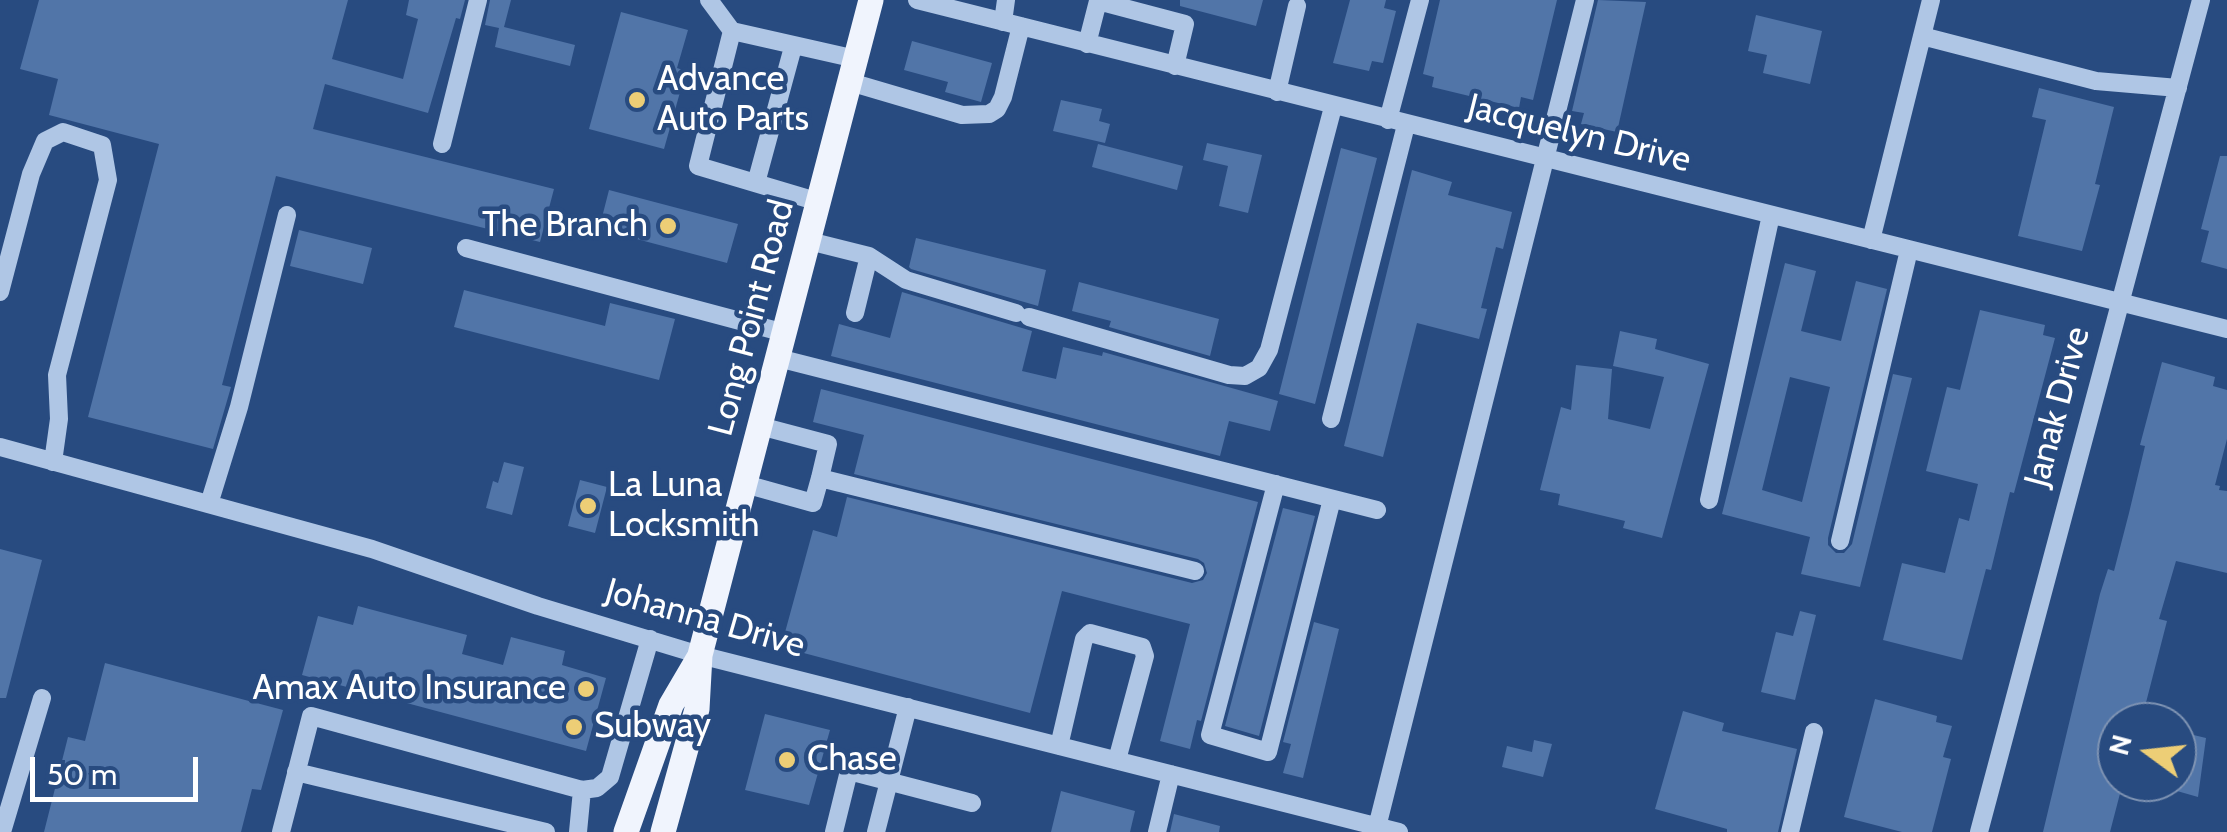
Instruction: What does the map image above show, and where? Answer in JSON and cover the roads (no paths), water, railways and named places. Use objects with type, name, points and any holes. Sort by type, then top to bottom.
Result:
[{"type":"main road","name":"Long Point Road","points":[[663,832],[697,709],[700,654],[871,0]]},
{"type":"main road","name":"Long Point Road","points":[[626,832],[670,705],[700,654]]},
{"type":"street","points":[[442,144],[478,0]]},
{"type":"street","points":[[709,0],[732,31],[793,47],[962,114],[989,114],[1004,97],[1012,24],[1006,0]]},
{"type":"street","name":"Jacquelyn Drive","points":[[916,0],[2227,330]]},
{"type":"street","points":[[1331,419],[1397,123],[1420,0]]},
{"type":"street","points":[[1377,827],[1585,0]]},
{"type":"street","points":[[1871,240],[1931,0]]},
{"type":"street","name":"Janak Drive","points":[[1979,832],[2201,0]]},
{"type":"street","points":[[1087,44],[1098,1],[1184,24],[1174,66]]},
{"type":"street","points":[[1278,92],[1297,6]]},
{"type":"street","points":[[732,31],[698,166],[819,202]]},
{"type":"street","points":[[1922,36],[2096,81],[2178,88]]},
{"type":"street","points":[[756,183],[793,47]]},
{"type":"street","points":[[808,241],[869,256],[906,280],[1229,375],[1245,376],[1259,368],[1269,350],[1333,107]]},
{"type":"street","points":[[0,292],[31,174],[45,142],[63,132],[102,145],[108,180],[57,375],[59,419],[54,462]]},
{"type":"street","points":[[210,504],[239,408],[287,215]]},
{"type":"street","points":[[1709,500],[1772,215]]},
{"type":"street","points":[[466,248],[782,345],[1377,510]]},
{"type":"street","points":[[1840,541],[1910,250]]},
{"type":"street","points":[[855,313],[869,256]]},
{"type":"street","points":[[745,484],[813,503],[820,478],[828,444],[760,426]]},
{"type":"street","name":"Johanna Drive","points":[[0,448],[372,549],[700,654],[1399,832]]},
{"type":"street","points":[[820,478],[1195,571]]},
{"type":"street","points":[[1276,484],[1210,735],[1268,752],[1332,499]]},
{"type":"street","points":[[1059,746],[1084,640],[1090,634],[1142,647],[1145,656],[1117,760]]},
{"type":"street","points":[[285,831],[311,716],[582,790],[598,788],[610,778],[650,640]]},
{"type":"street","points":[[2,832],[42,698]]},
{"type":"street","points":[[876,832],[908,707]]},
{"type":"street","points":[[1790,832],[1814,732]]},
{"type":"street","points":[[834,832],[849,771],[972,802]]},
{"type":"street","points":[[296,772],[546,832]]},
{"type":"street","points":[[1157,832],[1171,774]]},
{"type":"street","points":[[610,778],[642,787]]},
{"type":"street","points":[[578,832],[582,790]]},
{"type":"place","name":"Advance Auto Parts","points":[[637,100]]},
{"type":"place","name":"The Branch","points":[[668,226]]},
{"type":"place","name":"La Luna Locksmith","points":[[588,506]]},
{"type":"place","name":"Amax Auto Insurance","points":[[586,689]]},
{"type":"place","name":"Subway","points":[[574,727]]},
{"type":"place","name":"Chase","points":[[787,760]]}]
